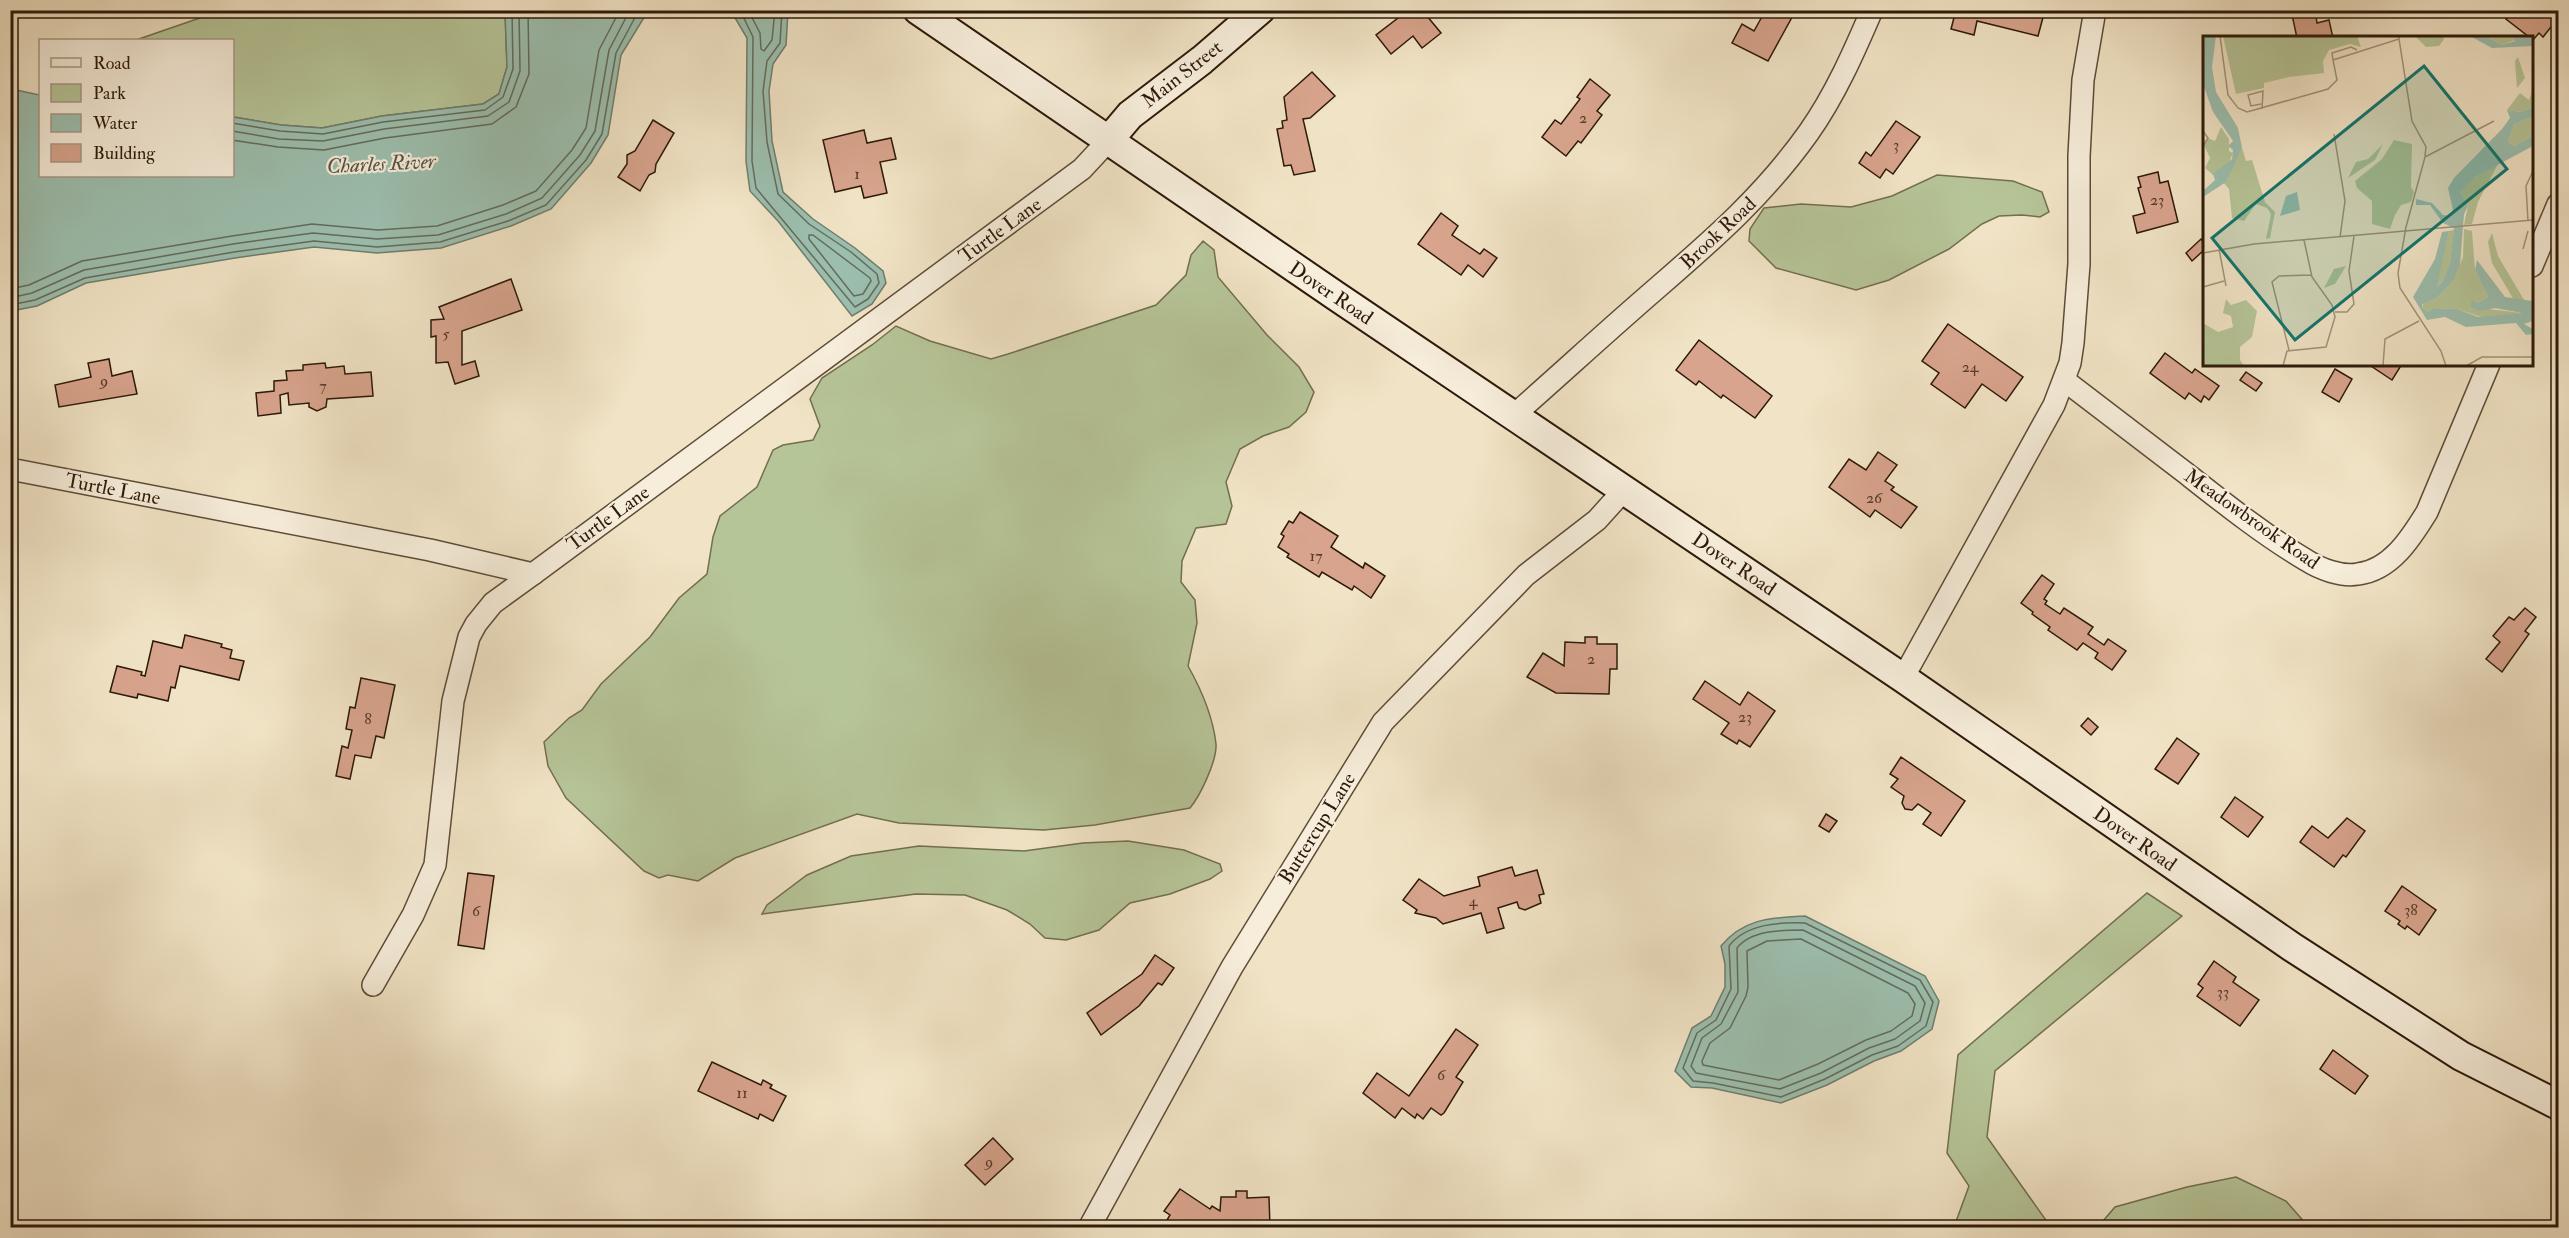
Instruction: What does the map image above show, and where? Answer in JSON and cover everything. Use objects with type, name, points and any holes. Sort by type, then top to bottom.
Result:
[{"type":"street","name":"Dover Road","points":[[918,10],[1108,141],[1904,678],[2292,947],[2462,1056],[2559,1105]]},
{"type":"street","name":"Main Street","points":[[1108,141],[1130,115],[1202,60],[1260,10]]},
{"type":"street","name":"Brook Road","points":[[1514,415],[1694,257],[1742,213],[1766,186],[1810,130],[1855,51],[1872,10]]},
{"type":"street","points":[[1904,678],[2041,428],[2064,380],[2073,344],[2079,264],[2079,156],[2083,80],[2095,10]]},
{"type":"street","name":"Turtle Lane","points":[[10,468],[430,550],[533,574],[1082,169],[1108,141]]},
{"type":"street","points":[[2533,264],[2559,204]]},
{"type":"street","name":"Meadowbrook Road","points":[[2064,380],[2232,509],[2306,561],[2328,570],[2358,574],[2390,560],[2413,535],[2430,505],[2488,366]]},
{"type":"street","name":"Buttercup Lane","points":[[1089,1227],[1233,967],[1383,722],[1526,575],[1597,520],[1624,490]]},
{"type":"street","points":[[373,985],[413,915],[435,865],[453,701],[469,637],[493,603],[533,574]]},
{"type":"green space","points":[[220,11],[505,11],[507,67],[499,94],[483,104],[382,116],[322,128],[281,125],[234,117],[234,39],[139,39]]},
{"type":"green space","points":[[1937,175],[2013,181],[2042,192],[2049,212],[2040,217],[1999,216],[1982,224],[1949,249],[1889,280],[1856,290],[1776,268],[1749,241],[1750,229],[1764,208],[1801,204],[1851,207],[1892,196]]},
{"type":"green space","points":[[1203,241],[1214,250],[1218,277],[1267,335],[1299,367],[1314,392],[1306,412],[1289,427],[1263,436],[1240,449],[1226,482],[1232,506],[1226,524],[1196,528],[1182,561],[1181,582],[1195,600],[1197,623],[1188,666],[1206,704],[1216,744],[1214,759],[1207,778],[1190,808],[1095,825],[1044,830],[899,823],[857,814],[735,858],[698,881],[668,875],[659,878],[644,871],[566,798],[548,766],[544,742],[569,718],[582,710],[601,684],[650,637],[679,598],[707,574],[713,537],[720,516],[757,487],[773,450],[783,445],[813,440],[820,426],[810,399],[822,378],[896,326],[930,341],[991,359],[1156,305],[1186,275],[1191,255]]},
{"type":"green space","points":[[1128,841],[1184,850],[1220,864],[1222,871],[1210,879],[1170,894],[1130,903],[1099,930],[1066,940],[1045,938],[1030,924],[1007,910],[965,895],[916,894],[762,914],[767,905],[807,875],[851,856],[919,846],[1024,851],[1083,843]]},
{"type":"green space","points":[[2147,893],[2182,916],[1995,1071],[1987,1137],[2050,1226],[2103,1221],[2115,1207],[2187,1187],[2236,1177],[2286,1201],[2307,1227],[1954,1227],[1969,1186],[1947,1153],[1958,1055]]},
{"type":"water","name":"Charles River","points":[[505,11],[648,11],[621,55],[608,135],[591,163],[551,209],[511,226],[441,248],[377,253],[314,247],[235,258],[86,283],[37,306],[11,311],[11,89],[39,95],[39,177],[234,177],[234,117],[281,125],[322,128],[382,116],[483,104],[499,94],[507,67]]},
{"type":"water","points":[[731,11],[788,11],[786,45],[773,64],[769,91],[772,141],[783,192],[813,219],[883,271],[886,283],[872,304],[852,316],[778,221],[750,191],[746,161],[747,38]]},
{"type":"water","points":[[1805,916],[1925,976],[1939,1001],[1932,1029],[1901,1051],[1781,1103],[1712,1088],[1691,1087],[1675,1071],[1692,1028],[1711,1016],[1725,987],[1725,964],[1721,946],[1739,930],[1759,921]]},
{"type":"building","points":[[1395,10],[1434,10],[1427,16],[1441,33],[1422,48],[1413,36],[1391,54],[1376,35],[1398,18]]},
{"type":"building","points":[[1773,10],[1796,10],[1768,61],[1732,43],[1742,24],[1754,31],[1764,13],[1770,17]]},
{"type":"building","points":[[1956,10],[2045,10],[2038,36],[1977,21],[1974,35],[1951,29]]},
{"type":"building","points":[[2291,10],[2315,10],[2317,23],[2329,20],[2333,36],[2297,36]]},
{"type":"building","points":[[2508,10],[2551,10],[2558,18],[2543,37],[2539,33],[2533,40],[2533,36],[2528,36],[2506,19],[2511,12]]},
{"type":"building","points":[[1312,72],[1335,96],[1310,118],[1303,119],[1315,171],[1294,175],[1291,165],[1284,166],[1277,129],[1283,128],[1282,121],[1287,120],[1284,97]]},
{"type":"building","points":[[1590,79],[1610,95],[1597,111],[1602,115],[1581,143],[1578,141],[1566,156],[1542,137],[1555,120],[1561,124],[1580,99],[1577,97]]},
{"type":"building","points":[[653,120],[674,133],[656,164],[655,172],[649,175],[640,191],[618,177],[627,164],[627,155],[635,151]]},
{"type":"building","points":[[1896,121],[1920,137],[1893,174],[1886,169],[1880,178],[1859,163],[1866,152],[1871,156]]},
{"type":"building","points":[[864,130],[867,143],[891,138],[896,159],[880,162],[887,193],[864,198],[861,186],[835,192],[823,140]]},
{"type":"building","points":[[2158,172],[2160,183],[2168,181],[2178,222],[2137,233],[2133,216],[2145,213],[2138,188],[2141,187],[2138,177]]},
{"type":"building","points":[[1441,213],[1458,226],[1452,235],[1480,254],[1484,249],[1497,258],[1483,277],[1468,265],[1461,275],[1418,244]]},
{"type":"building","points":[[2201,239],[2203,251],[2192,261],[2186,253]]},
{"type":"building","points":[[511,279],[522,310],[462,331],[462,365],[475,361],[479,376],[455,384],[448,362],[436,363],[436,336],[431,337],[431,320],[444,319],[439,307]]},
{"type":"building","points":[[1948,324],[2023,377],[2006,401],[1982,384],[1965,408],[1931,384],[1939,373],[1922,361]]},
{"type":"building","points":[[1699,340],[1772,396],[1755,418],[1723,395],[1721,398],[1699,381],[1696,385],[1676,370]]},
{"type":"building","points":[[2165,353],[2192,373],[2195,369],[2219,386],[2209,400],[2204,396],[2201,402],[2189,393],[2185,399],[2150,373]]},
{"type":"building","points":[[109,359],[112,376],[132,371],[137,394],[59,407],[55,385],[91,377],[88,363]]},
{"type":"building","points":[[325,363],[326,368],[344,366],[345,374],[371,372],[373,396],[327,399],[326,407],[317,411],[309,407],[309,403],[289,405],[288,393],[280,395],[281,413],[258,416],[256,393],[274,391],[274,381],[287,380],[286,371],[303,370],[303,365]]},
{"type":"building","points":[[2371,366],[2401,366],[2392,380]]},
{"type":"building","points":[[2335,369],[2352,379],[2339,402],[2322,392]]},
{"type":"building","points":[[2246,372],[2262,383],[2256,391],[2240,380]]},
{"type":"building","points":[[1878,452],[1897,465],[1885,481],[1894,487],[1891,490],[1917,507],[1901,528],[1875,510],[1870,517],[1829,487],[1849,459],[1866,470]]},
{"type":"building","points":[[1300,512],[1338,536],[1331,547],[1363,568],[1365,563],[1385,576],[1371,598],[1354,586],[1352,590],[1322,572],[1319,577],[1287,557],[1289,554],[1278,547],[1284,536],[1281,534],[1289,521],[1293,523]]},
{"type":"building","points":[[2042,575],[2054,584],[2044,599],[2047,601],[2045,604],[2060,614],[2064,608],[2093,627],[2088,634],[2104,645],[2108,639],[2126,651],[2112,670],[2095,658],[2098,653],[2083,643],[2077,650],[2048,630],[2050,627],[2021,603]]},
{"type":"building","points":[[2525,608],[2536,617],[2525,631],[2529,634],[2502,672],[2486,659],[2500,642],[2493,636],[2509,617],[2514,620]]},
{"type":"building","points":[[185,635],[222,644],[221,647],[232,650],[230,658],[244,661],[239,680],[180,666],[175,688],[171,687],[168,701],[138,694],[137,698],[110,692],[117,666],[142,672],[141,675],[145,676],[153,641],[182,648]]},
{"type":"building","points":[[1585,637],[1597,637],[1597,644],[1617,644],[1617,669],[1610,669],[1609,694],[1556,693],[1527,677],[1543,653],[1564,666],[1565,642],[1585,643]]},
{"type":"building","points":[[361,678],[395,685],[384,738],[376,736],[371,758],[355,755],[350,779],[336,776],[342,746],[348,748],[352,730],[346,729],[350,707],[355,708]]},
{"type":"building","points":[[1705,681],[1740,705],[1748,692],[1775,711],[1750,747],[1739,740],[1737,744],[1721,734],[1729,723],[1693,699]]},
{"type":"building","points":[[2088,718],[2098,727],[2091,735],[2081,726]]},
{"type":"building","points":[[2177,738],[2199,754],[2178,784],[2155,769]]},
{"type":"building","points":[[1901,757],[1965,801],[1941,836],[1923,824],[1931,813],[1918,804],[1912,810],[1905,809],[1902,803],[1904,796],[1891,787],[1898,779],[1890,774]]},
{"type":"building","points":[[2235,797],[2263,817],[2248,837],[2221,817]]},
{"type":"building","points":[[1826,814],[1837,821],[1829,832],[1819,826]]},
{"type":"building","points":[[2347,818],[2365,831],[2346,857],[2343,855],[2334,867],[2300,842],[2312,826],[2328,838]]},
{"type":"building","points":[[1512,867],[1515,876],[1537,870],[1544,894],[1539,895],[1541,903],[1525,910],[1519,908],[1517,902],[1498,908],[1504,928],[1487,933],[1481,913],[1443,924],[1436,918],[1415,913],[1417,910],[1403,900],[1419,879],[1444,896],[1480,886],[1478,877]]},
{"type":"building","points":[[468,873],[494,876],[484,949],[458,945]]},
{"type":"building","points":[[2402,886],[2436,910],[2419,935],[2407,926],[2405,929],[2398,924],[2400,921],[2385,911]]},
{"type":"building","points":[[1155,955],[1174,968],[1162,985],[1158,983],[1139,1006],[1101,1035],[1087,1013],[1142,974]]},
{"type":"building","points":[[2214,961],[2236,977],[2233,982],[2259,1000],[2240,1026],[2197,996],[2203,988],[2198,984]]},
{"type":"building","points":[[1456,1029],[1478,1045],[1456,1077],[1463,1082],[1444,1113],[1441,1115],[1431,1108],[1423,1119],[1417,1114],[1415,1118],[1402,1108],[1395,1118],[1363,1093],[1377,1073],[1409,1096]]},
{"type":"building","points":[[2333,1050],[2368,1076],[2355,1094],[2320,1069]]},
{"type":"building","points":[[712,1062],[761,1085],[763,1080],[772,1085],[770,1088],[786,1096],[773,1121],[760,1114],[758,1119],[698,1091]]},
{"type":"building","points":[[993,1138],[1013,1159],[985,1185],[965,1165]]},
{"type":"building","points":[[1180,1189],[1210,1209],[1212,1206],[1220,1211],[1221,1197],[1236,1197],[1236,1191],[1247,1191],[1247,1198],[1269,1197],[1270,1228],[1192,1228],[1181,1221],[1178,1227],[1167,1220],[1170,1215],[1164,1211]]}]
